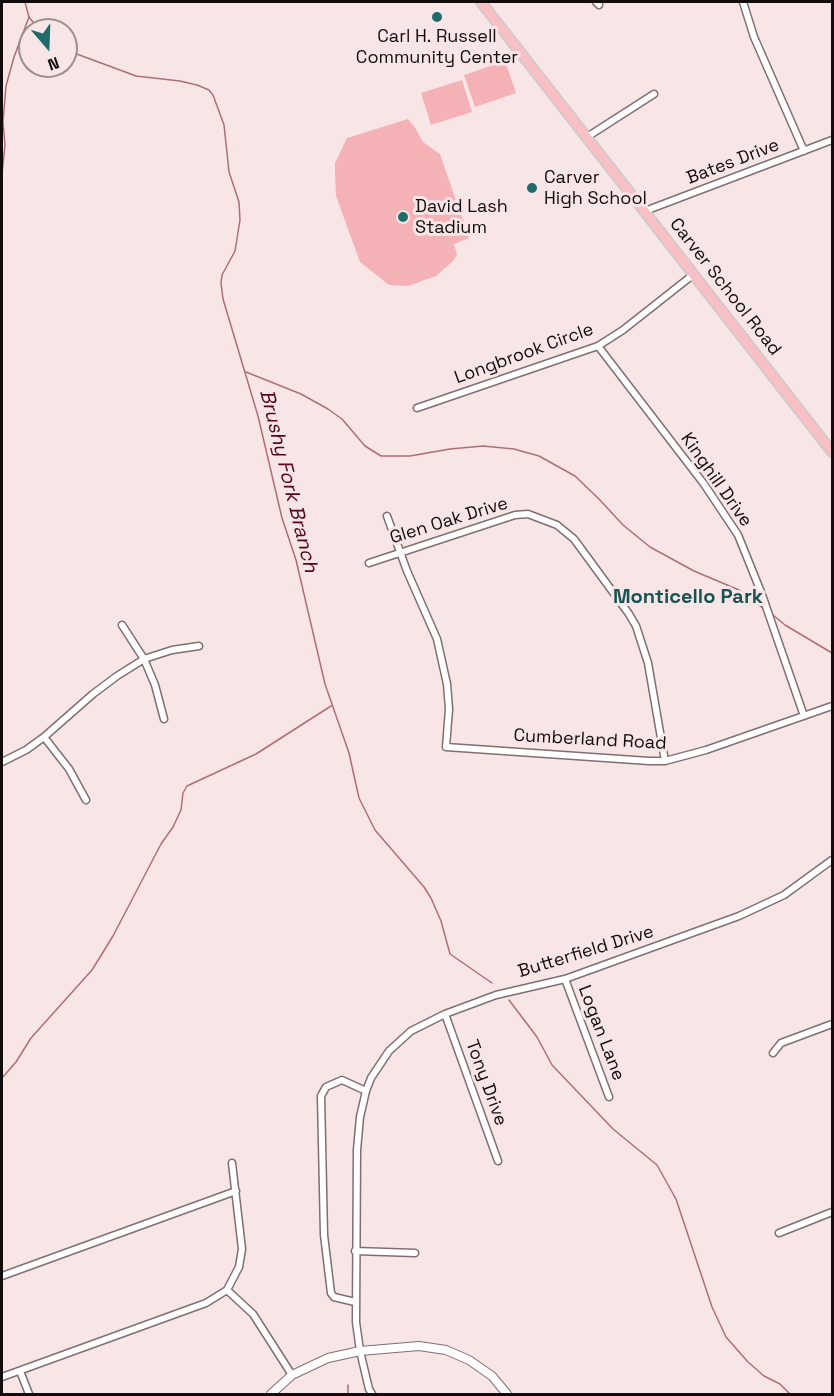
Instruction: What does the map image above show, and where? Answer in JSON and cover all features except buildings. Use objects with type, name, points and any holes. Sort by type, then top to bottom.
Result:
[{"type":"main road","name":"Carver School Road","points":[[481,2],[832,452]]},
{"type":"street","points":[[743,2],[758,46],[804,151]]},
{"type":"street","points":[[587,137],[654,94]]},
{"type":"street","name":"Bates Drive","points":[[645,212],[832,140]]},
{"type":"street","name":"Longbrook Circle","points":[[417,408],[598,346],[623,330],[694,274]]},
{"type":"street","name":"Kinghill Drive","points":[[598,346],[704,484],[738,535],[761,592],[804,716]]},
{"type":"street","name":"Glen Oak Drive","points":[[369,563],[515,515],[528,514],[544,519],[566,531],[636,626],[648,663],[665,760]]},
{"type":"street","points":[[387,516],[399,552]]},
{"type":"street","name":"Cumberland Road","points":[[399,552],[433,627],[443,663],[449,709],[446,747],[649,761],[665,760],[706,750],[832,706]]},
{"type":"street","points":[[122,625],[144,659],[164,718]]},
{"type":"street","points":[[2,762],[26,750],[44,737],[93,694],[144,659],[172,650],[199,646]]},
{"type":"street","points":[[44,737],[69,769],[86,800]]},
{"type":"street","name":"Butterfield Drive","points":[[372,1395],[360,1351],[355,1302],[357,1150],[360,1117],[366,1091],[378,1066],[399,1041],[411,1031],[445,1014],[496,995],[565,979],[755,909],[784,895],[832,860]]},
{"type":"street","name":"Logan Lane","points":[[565,979],[609,1097]]},
{"type":"street","name":"Tony Drive","points":[[445,1014],[498,1161]]},
{"type":"street","points":[[773,1053],[781,1043],[832,1024]]},
{"type":"street","points":[[355,1302],[334,1297],[331,1293],[324,1234],[321,1096],[326,1087],[342,1080],[366,1091]]},
{"type":"street","points":[[2,1377],[206,1303],[228,1290],[239,1267],[242,1249],[232,1163]]},
{"type":"street","points":[[2,1276],[236,1191]]},
{"type":"street","points":[[779,1233],[832,1212]]},
{"type":"street","points":[[355,1251],[415,1252]]},
{"type":"street","points":[[228,1290],[253,1314],[292,1375]]},
{"type":"street","points":[[271,1395],[292,1375],[328,1358],[402,1346],[426,1346],[457,1354],[492,1376],[507,1395]]},
{"type":"street","points":[[20,1371],[29,1395]]},
{"type":"shaded area","points":[[505,61],[516,93],[475,107],[464,75]]},
{"type":"shaded area","points":[[462,80],[472,112],[431,125],[421,93]]},
{"type":"shaded area","name":"David Lash Stadium","points":[[408,119],[423,142],[440,154],[469,238],[454,244],[457,255],[436,276],[408,286],[389,285],[360,262],[336,196],[335,163],[347,138]]},
{"type":"waterway","name":"Brushy Fork Branch","points":[[25,2],[30,18]]},
{"type":"waterway","points":[[2,174],[6,86],[29,17]]},
{"type":"waterway","name":"Brushy Fork Branch","points":[[78,54],[136,76],[197,85],[209,90],[213,95],[224,125],[229,172],[239,202],[240,220],[235,251],[222,275],[223,299],[258,416],[282,518],[296,560],[325,684],[349,753],[359,798],[375,830],[431,898],[441,921],[450,954],[492,983]]},
{"type":"waterway","points":[[246,372],[301,394],[328,409],[342,419],[365,446],[381,456],[410,456],[483,446],[514,449],[539,456],[575,476],[623,525],[650,547],[694,571],[739,590],[764,609]]},
{"type":"waterway","points":[[773,615],[785,625],[832,653]]},
{"type":"waterway","points":[[2,1078],[16,1062],[31,1038],[92,970],[113,936],[161,844],[173,827],[181,810],[183,793],[187,786],[256,754],[331,706]]},
{"type":"waterway","name":"Brushy Fork Branch","points":[[509,1000],[537,1037],[552,1065],[613,1129],[657,1165],[676,1199],[712,1307],[726,1337],[748,1362],[764,1376],[780,1384],[790,1394]]},
{"type":"waterway","points":[[348,1385],[348,1394]]},
{"type":"place","name":"Carl H. Russell Community Center","points":[[437,17]]},
{"type":"place","name":"Carver High School","points":[[532,188]]},
{"type":"place","name":"David Lash Stadium","points":[[403,217]]},
{"type":"district","name":"Monticello Park","points":[[688,598]]}]
